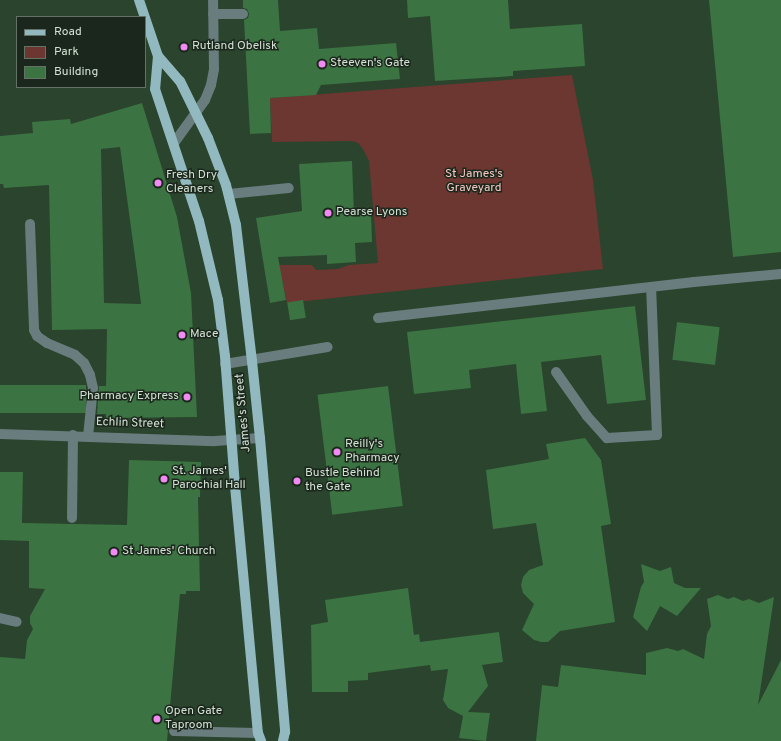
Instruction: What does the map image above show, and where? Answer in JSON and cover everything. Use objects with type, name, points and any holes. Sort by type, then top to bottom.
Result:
[{"type":"main road","name":"James's Street","points":[[139,0],[144,16]]},
{"type":"main road","name":"James's Street","points":[[146,21],[158,56],[180,81],[219,164],[229,194],[236,225],[260,438],[286,732],[283,741]]},
{"type":"main road","name":"James's Street","points":[[158,56],[155,89],[200,221],[218,300],[260,737]]},
{"type":"street","points":[[174,143],[205,100],[211,85],[214,69],[213,0]]},
{"type":"street","points":[[213,14],[243,14]]},
{"type":"street","points":[[229,194],[289,188]]},
{"type":"street","points":[[30,224],[34,330],[37,336],[47,343],[75,355],[84,363],[90,375],[93,388],[88,436]]},
{"type":"street","points":[[378,318],[650,287],[781,274]]},
{"type":"street","points":[[556,372],[586,416],[607,438],[657,435],[650,287]]},
{"type":"street","points":[[225,364],[252,361],[328,347]]},
{"type":"street","name":"Echlin Street","points":[[0,434],[231,440],[260,438]]},
{"type":"street","points":[[72,518],[73,435]]},
{"type":"street","points":[[0,618],[17,622]]},
{"type":"street","points":[[174,730],[260,737]]},
{"type":"green space","name":"St James's Graveyard","points":[[572,75],[593,180],[603,269],[287,303],[279,265],[312,265],[316,270],[338,269],[349,265],[378,263],[369,161],[363,149],[358,143],[352,141],[272,142],[270,98]]},
{"type":"building","name":"Steeven's Gate","points":[[243,0],[278,0],[280,31],[317,28],[319,49],[396,43],[400,79],[321,85],[316,95],[270,98],[271,133],[250,134],[244,20],[248,18],[249,14],[247,9],[243,8]]},
{"type":"building","points":[[407,0],[508,0],[510,29],[582,24],[585,66],[513,71],[513,76],[435,81],[430,16],[408,18]]},
{"type":"building","points":[[709,0],[781,0],[781,252],[733,257]]},
{"type":"building","points":[[142,103],[177,217],[191,293],[197,417],[106,418],[106,414],[97,414],[99,386],[106,386],[107,329],[52,330],[49,185],[4,188],[3,184],[0,184],[0,136],[33,133],[32,122],[70,119],[71,124]],"holes":[[[120,147],[141,304],[104,303],[101,149]]]},
{"type":"building","name":"Pearse Lyons","points":[[352,161],[354,213],[371,212],[372,242],[355,243],[356,262],[327,264],[327,255],[278,257],[286,300],[270,303],[256,218],[302,211],[299,164]]},
{"type":"building","points":[[303,300],[306,318],[290,320],[287,303]]},
{"type":"building","points":[[635,306],[646,400],[607,404],[601,355],[541,362],[547,411],[521,414],[516,364],[469,370],[471,388],[414,394],[407,332]]},
{"type":"building","points":[[677,322],[720,327],[715,365],[672,360]]},
{"type":"building","points":[[0,385],[86,385],[86,413],[0,413]]},
{"type":"building","points":[[388,386],[403,506],[332,515],[318,395]]},
{"type":"building","points":[[585,438],[601,460],[611,524],[601,526],[615,622],[560,631],[548,642],[541,642],[534,640],[522,630],[534,604],[523,593],[521,585],[523,577],[529,570],[543,565],[536,523],[493,529],[486,470],[549,459],[546,444]]},
{"type":"building","points":[[129,460],[201,462],[200,497],[198,497],[200,591],[186,591],[186,594],[180,594],[167,741],[0,741],[0,657],[25,659],[27,640],[33,629],[30,623],[30,616],[45,589],[29,588],[29,541],[0,540],[0,472],[23,472],[22,523],[127,525]]},
{"type":"building","points":[[641,564],[660,571],[671,567],[674,583],[685,588],[701,588],[677,616],[660,606],[647,631],[633,617],[641,587],[644,582]]},
{"type":"building","points":[[408,588],[414,635],[419,634],[420,642],[499,632],[503,662],[482,665],[488,686],[468,712],[490,713],[486,741],[459,738],[463,716],[448,708],[443,700],[448,669],[431,671],[430,665],[368,673],[368,680],[348,681],[348,692],[312,692],[311,625],[328,622],[325,600]]},
{"type":"building","points":[[718,595],[728,599],[734,597],[743,601],[749,599],[759,603],[774,597],[758,705],[781,660],[781,741],[536,741],[542,685],[558,687],[561,665],[646,675],[646,653],[667,648],[678,651],[683,649],[704,659],[707,634],[711,626],[707,599]]},
{"type":"place","name":"Rutland Obelisk","points":[[184,47]]},
{"type":"place","name":"Steeven's Gate","points":[[322,64]]},
{"type":"place","name":"Fresh Dry Cleaners","points":[[158,183]]},
{"type":"place","name":"Pearse Lyons","points":[[328,213]]},
{"type":"place","name":"Mace","points":[[182,335]]},
{"type":"place","name":"Pharmacy Express","points":[[187,397]]},
{"type":"place","name":"Reilly's Pharmacy","points":[[337,452]]},
{"type":"place","name":"St. James' Parochial Hall","points":[[164,479]]},
{"type":"place","name":"Bustle Behind the Gate","points":[[297,481]]},
{"type":"place","name":"St James' Church","points":[[114,552]]},
{"type":"place","name":"Open Gate Taproom","points":[[157,719]]}]
